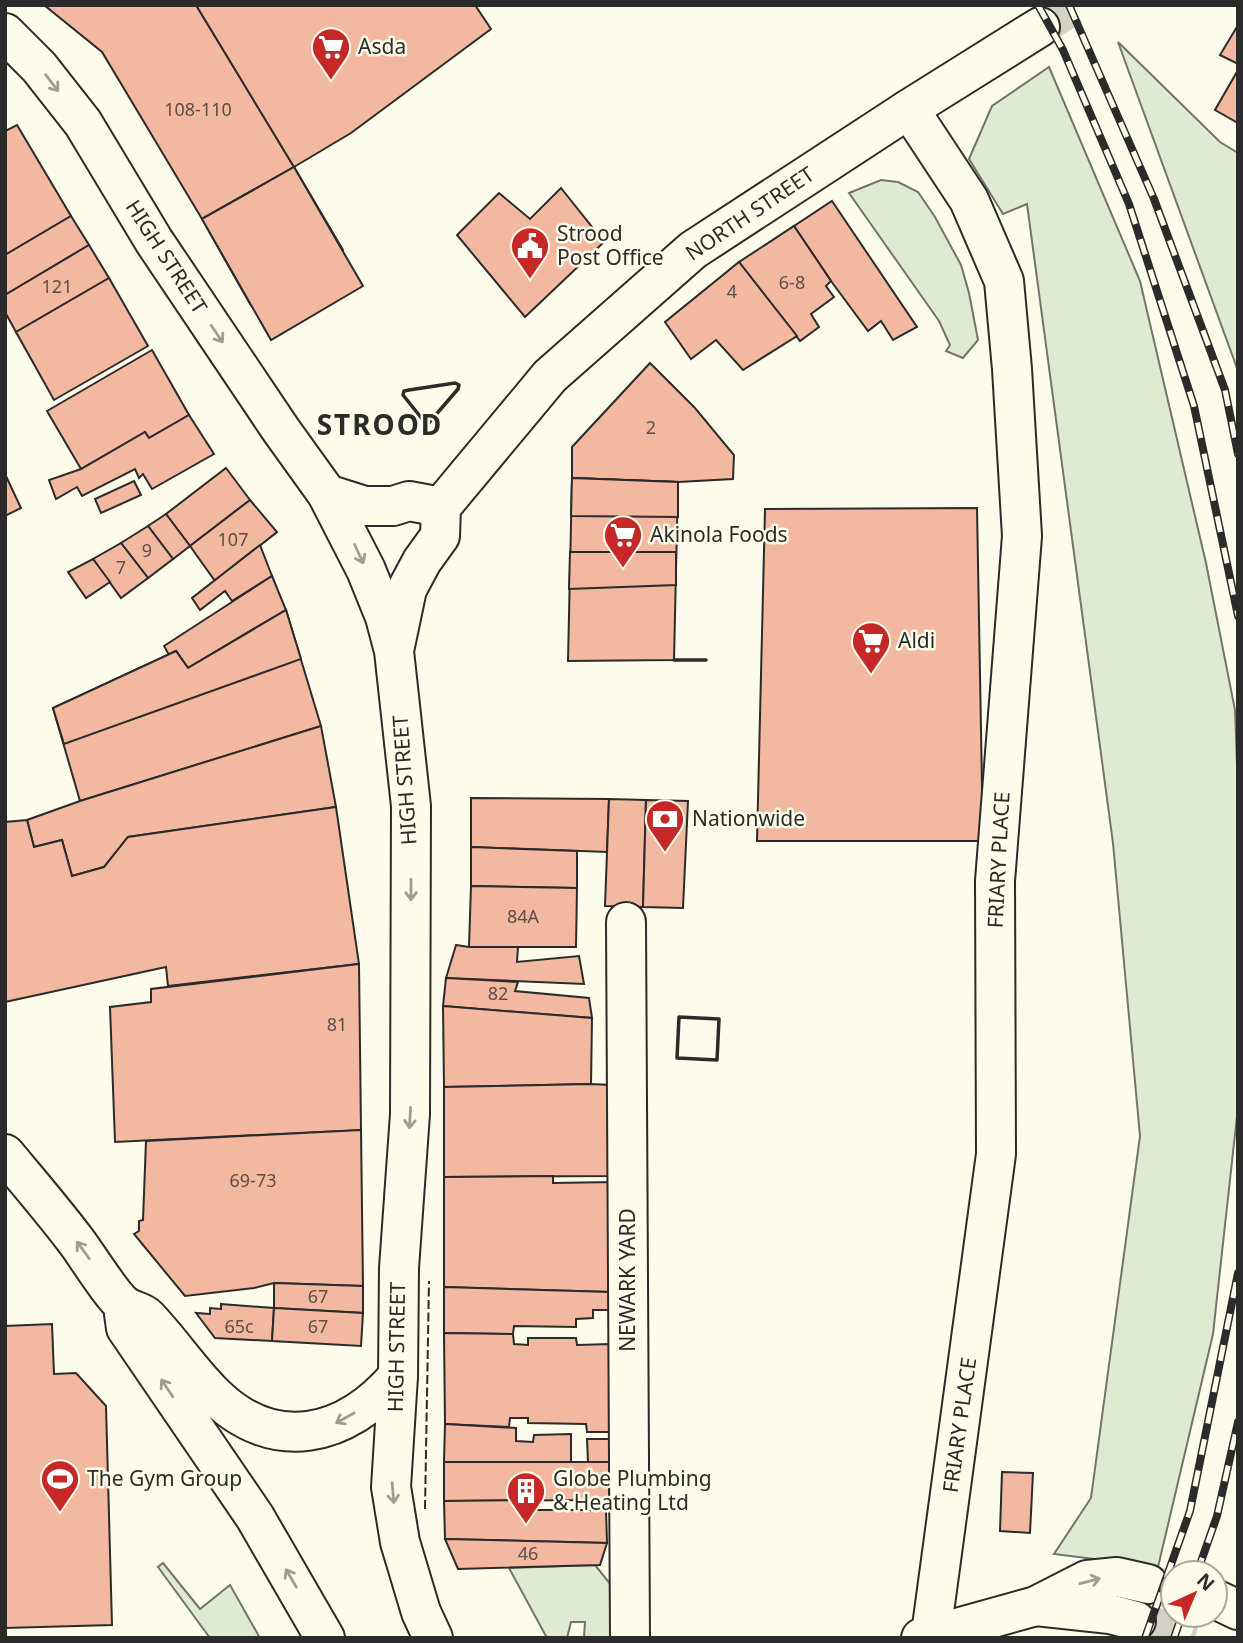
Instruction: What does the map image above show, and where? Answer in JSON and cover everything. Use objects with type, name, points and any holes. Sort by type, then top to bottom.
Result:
[{"type":"main road","name":"NORTH STREET","points":[[441,507],[550,376],[693,250],[1040,27]]},
{"type":"main road","name":"HIGH STREET","points":[[5,33],[39,67],[83,123],[154,241],[327,494],[366,570],[385,617],[394,651],[411,806],[410,1114],[399,1268],[398,1376],[391,1487],[400,1542],[421,1612],[433,1638]]},
{"type":"main road","name":"FRIARY PLACE","points":[[909,109],[969,200],[1004,281],[1022,536],[995,881],[996,1154],[926,1636]]},
{"type":"main road","points":[[327,494],[365,506],[393,506],[409,501],[441,507],[440,536],[407,589],[401,607],[394,651]]},
{"type":"main road","name":"NEWARK YARD","points":[[626,922],[630,1638]]},
{"type":"main road","points":[[5,1154],[71,1235],[123,1305],[145,1315],[190,1370],[233,1411],[252,1423],[300,1433],[328,1427],[373,1401],[398,1376]]},
{"type":"main road","points":[[123,1305],[126,1328],[255,1517],[325,1638]]},
{"type":"main road","points":[[926,1636],[1036,1606],[1087,1580],[1117,1577],[1148,1584]]},
{"type":"main road","points":[[1036,1606],[1110,1614],[1136,1621]]},
{"type":"green space","points":[[1118,42],[1220,142],[1238,153],[1238,371]]},
{"type":"green space","points":[[1049,67],[1140,281],[1206,563],[1235,710],[1238,793],[1238,1107],[1213,1334],[1158,1567],[1054,1554],[1091,1498],[1140,1136],[1113,843],[1027,204],[1003,214],[969,159],[992,106]]},
{"type":"green space","points":[[881,180],[898,182],[918,192],[961,265],[978,340],[963,358],[946,351],[950,345],[939,321],[849,193]]},
{"type":"green space","points":[[163,1563],[200,1609],[230,1585],[260,1638],[210,1638],[158,1567]]},
{"type":"green space","points":[[595,1565],[620,1596],[617,1638],[584,1638],[585,1622],[571,1622],[567,1638],[547,1638],[509,1568]]},
{"type":"building","points":[[44,5],[196,5],[294,167],[202,219],[102,52]]},
{"type":"building","name":"Asda","points":[[196,5],[475,5],[491,29],[351,133],[294,167]]},
{"type":"building","points":[[1238,25],[1238,64],[1220,55]]},
{"type":"building","points":[[1238,70],[1238,123],[1215,110]]},
{"type":"building","points":[[17,125],[71,216],[5,255],[5,131]]},
{"type":"building","points":[[294,167],[343,250],[250,304],[202,219]]},
{"type":"building","points":[[294,167],[363,286],[271,340],[202,219]]},
{"type":"building","name":"Strood Post Office","points":[[561,188],[604,242],[525,317],[457,235],[499,193],[530,219]]},
{"type":"building","points":[[832,201],[917,327],[893,340],[881,321],[868,331],[831,281],[794,226]]},
{"type":"building","points":[[71,216],[89,245],[5,295],[5,255]]},
{"type":"building","points":[[794,226],[831,281],[826,286],[834,297],[811,314],[819,327],[800,341],[739,262]]},
{"type":"building","points":[[89,245],[109,278],[16,332],[5,312],[5,295]]},
{"type":"building","points":[[739,262],[797,336],[743,370],[716,340],[691,359],[665,322]]},
{"type":"building","points":[[109,278],[148,346],[54,400],[16,332]]},
{"type":"building","points":[[152,350],[189,415],[149,438],[145,432],[81,469],[47,411]]},
{"type":"building","points":[[650,363],[695,408],[734,455],[733,479],[678,482],[572,478],[572,447]]},
{"type":"building","points":[[189,415],[214,454],[152,489],[143,474],[139,478],[135,469],[82,496],[77,487],[56,499],[49,480],[81,469],[145,432],[149,438]]},
{"type":"building","points":[[226,468],[250,500],[190,546],[166,514]]},
{"type":"building","points":[[5,474],[21,508],[5,516]]},
{"type":"building","points":[[572,478],[678,482],[674,660],[568,661]]},
{"type":"building","points":[[572,478],[678,482],[678,517],[571,516]]},
{"type":"building","points":[[134,481],[141,495],[101,513],[95,499]]},
{"type":"building","points":[[250,500],[277,532],[215,581],[190,546]]},
{"type":"building","name":"Aldi","points":[[977,508],[983,841],[757,841],[765,509]]},
{"type":"building","points":[[166,514],[190,546],[173,559],[148,526]]},
{"type":"building","points":[[148,526],[173,559],[148,578],[121,543]]},
{"type":"building","points":[[121,543],[148,578],[121,598],[93,559]]},
{"type":"building","points":[[260,545],[272,576],[232,601],[225,591],[200,610],[192,598]]},
{"type":"building","name":"Akinola Foods","points":[[570,552],[676,552],[676,585],[569,589]]},
{"type":"building","points":[[93,559],[110,582],[86,598],[68,572]]},
{"type":"building","points":[[272,576],[286,610],[188,668],[176,651],[169,655],[164,646]]},
{"type":"building","points":[[286,610],[321,726],[80,801],[53,708],[176,651],[188,668]]},
{"type":"building","points":[[286,610],[301,659],[64,744],[53,708],[176,651],[188,668]]},
{"type":"building","points":[[321,726],[336,807],[128,837],[104,867],[72,876],[62,840],[34,847],[27,820]]},
{"type":"building","points":[[471,798],[609,799],[607,852],[471,847]]},
{"type":"building","points":[[609,799],[646,800],[643,907],[605,906]]},
{"type":"building","points":[[646,800],[688,801],[683,908],[643,907]]},
{"type":"building","points":[[336,807],[359,964],[168,986],[166,967],[5,1002],[5,822],[27,820],[34,847],[62,840],[72,876],[104,867],[128,837]]},
{"type":"building","points":[[471,847],[577,851],[577,888],[471,886]]},
{"type":"building","points":[[471,886],[577,888],[576,947],[469,947]]},
{"type":"building","points":[[456,945],[518,947],[517,962],[579,956],[584,984],[446,978]]},
{"type":"building","points":[[359,964],[361,1130],[115,1142],[110,1007],[151,1002],[151,989]]},
{"type":"building","points":[[446,978],[518,982],[515,991],[589,998],[592,1018],[443,1006]]},
{"type":"building","points":[[443,1006],[592,1018],[591,1084],[444,1087]]},
{"type":"building","points":[[612,1085],[614,1176],[444,1177],[444,1087]]},
{"type":"building","points":[[361,1130],[363,1286],[274,1283],[185,1296],[134,1234],[139,1231],[139,1221],[143,1220],[146,1141]]},
{"type":"building","points":[[553,1176],[553,1183],[614,1182],[610,1292],[444,1287],[444,1177]]},
{"type":"building","points":[[274,1283],[363,1286],[363,1313],[274,1308]]},
{"type":"building","points":[[444,1287],[610,1292],[610,1310],[593,1310],[593,1318],[576,1319],[576,1327],[514,1326],[513,1334],[444,1333]]},
{"type":"building","points":[[221,1304],[274,1308],[272,1341],[215,1338],[196,1313],[210,1314],[210,1308],[221,1309]]},
{"type":"building","points":[[274,1308],[363,1313],[361,1346],[272,1341]]},
{"type":"building","points":[[52,1324],[54,1374],[76,1373],[106,1406],[112,1625],[5,1628],[5,1326]]},
{"type":"building","points":[[444,1333],[513,1334],[514,1344],[528,1345],[528,1338],[576,1338],[577,1345],[610,1344],[611,1432],[587,1432],[586,1424],[528,1423],[528,1418],[510,1418],[509,1427],[445,1424]]},
{"type":"building","points":[[445,1424],[516,1428],[516,1441],[533,1442],[534,1435],[571,1434],[571,1463],[444,1462]]},
{"type":"building","points":[[587,1439],[609,1439],[609,1462],[588,1462]]},
{"type":"building","points":[[444,1462],[609,1462],[609,1500],[444,1501]]},
{"type":"building","points":[[1002,1472],[1033,1473],[1030,1533],[1000,1531]]},
{"type":"building","name":"Globe Plumbing & Heating Ltd","points":[[522,1500],[521,1510],[606,1510],[607,1543],[445,1539],[444,1501]]},
{"type":"building","points":[[445,1539],[607,1543],[600,1565],[458,1569]]},
{"type":"tunnel","points":[[1040,27],[1074,5]]},
{"type":"tunnel","points":[[1148,1584],[1159,1587]]},
{"type":"tunnel","points":[[1136,1621],[1195,1638]]},
{"type":"railway","points":[[1038,5],[1063,50],[1129,204],[1194,406],[1238,616]]},
{"type":"railway","points":[[1069,5],[1154,199],[1225,390],[1238,454]]},
{"type":"railway","points":[[1145,1638],[1190,1511],[1238,1273]]},
{"type":"railway","points":[[1202,1559],[1217,1516],[1238,1422]]},
{"type":"railway","points":[[1174,1638],[1177,1629]]},
{"type":"fence","points":[[425,1509],[429,1281]]},
{"type":"wall","points":[[455,383],[459,385],[458,389],[427,425],[403,395],[404,391],[455,383]]},
{"type":"wall","points":[[674,660],[706,660]]},
{"type":"wall","points":[[679,1017],[719,1019],[717,1060],[677,1058],[679,1017]]},
{"type":"place","name":"Asda","points":[[331,81]]},
{"type":"place","name":"Strood Post Office","points":[[530,280]]},
{"type":"place","name":"Akinola Foods","points":[[623,569]]},
{"type":"place","name":"Aldi","points":[[871,675]]},
{"type":"place","name":"Nationwide","points":[[665,853]]},
{"type":"place","name":"The Gym Group","points":[[60,1513]]},
{"type":"place","name":"Globe Plumbing & Heating Ltd","points":[[526,1525]]},
{"type":"district","name":"STROOD","points":[[380,425]]}]
